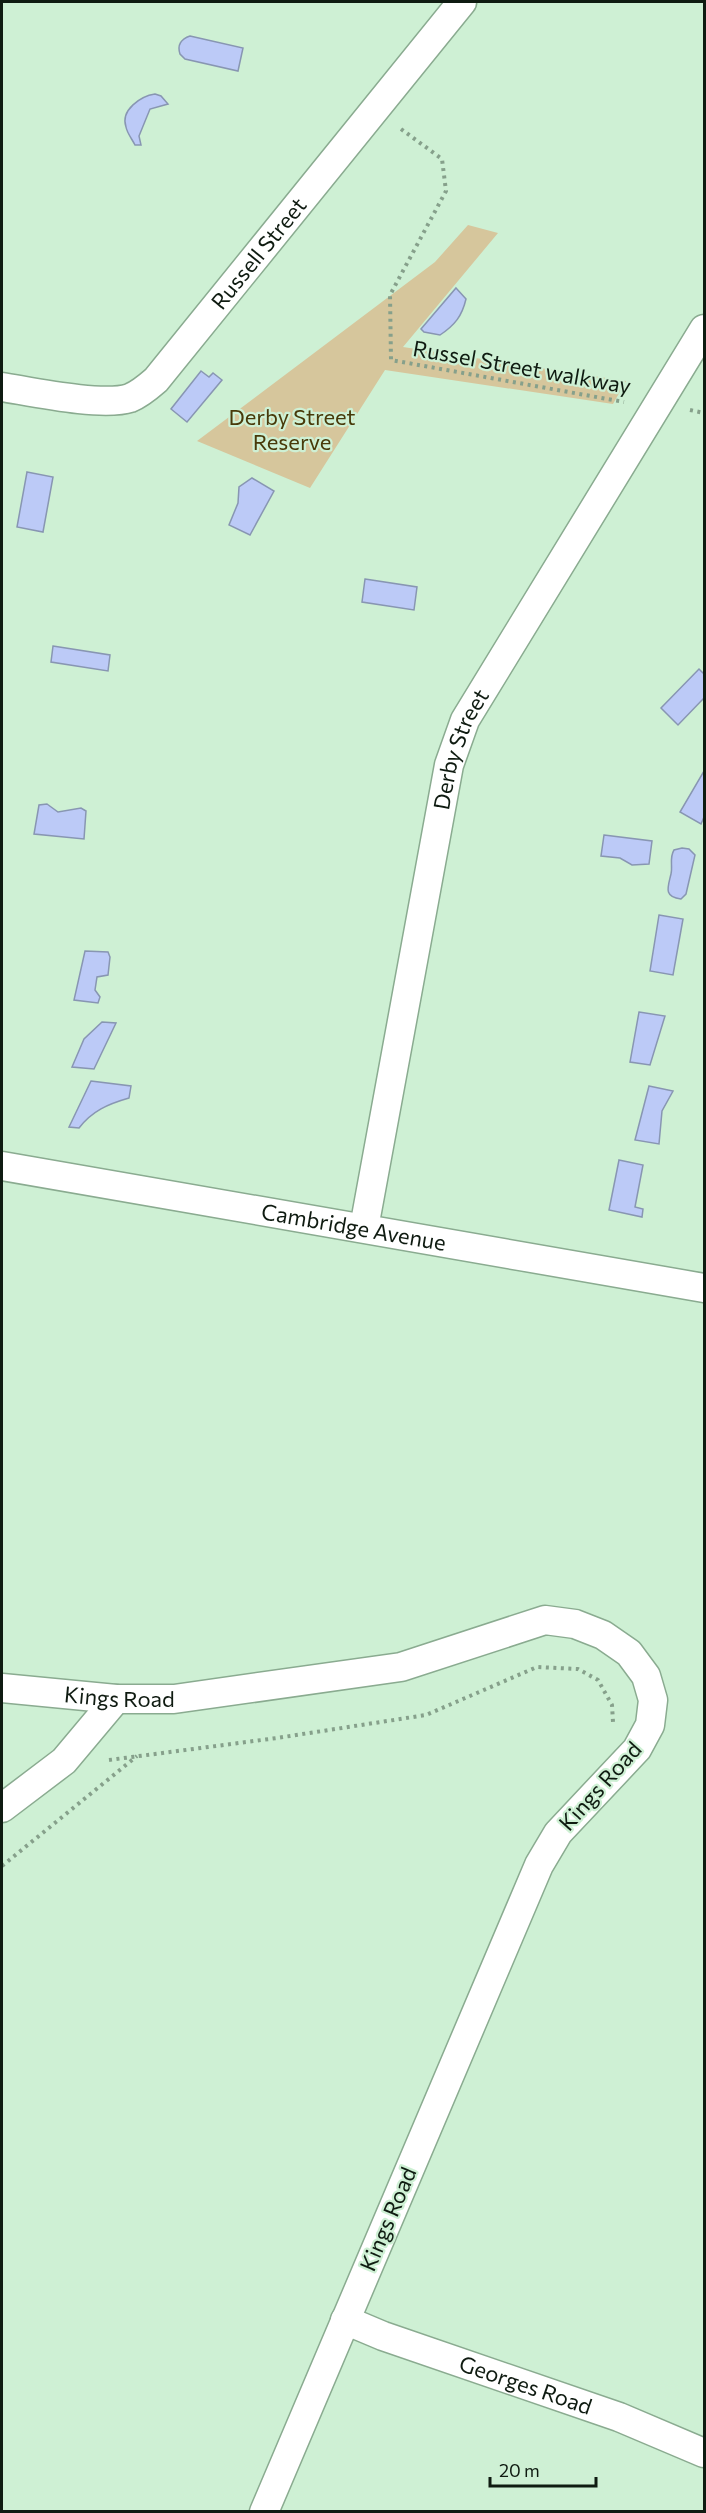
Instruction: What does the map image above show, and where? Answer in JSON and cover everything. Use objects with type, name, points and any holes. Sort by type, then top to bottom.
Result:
[{"type":"street","name":"Russell Street","points":[[2,387],[108,402],[130,398],[143,392],[156,380],[462,2]]},
{"type":"street","name":"Derby Street","points":[[364,1228],[449,765],[465,720],[705,328]]},
{"type":"street","name":"Cambridge Avenue","points":[[2,1166],[705,1288]]},
{"type":"street","name":"Kings Road","points":[[2,1688],[116,1699],[174,1699],[401,1667],[545,1620],[575,1624],[603,1635],[628,1653],[646,1676],[653,1700],[650,1725],[637,1749],[558,1833],[539,1865],[264,2511]]},
{"type":"street","points":[[2,1808],[64,1761],[116,1699]]},
{"type":"street","name":"Georges Road","points":[[345,2320],[382,2336],[619,2417],[705,2453]]},
{"type":"path","name":"Russel Street walkway","points":[[374,113],[442,159],[446,191],[390,295],[391,360],[657,408]]},
{"type":"path","points":[[2,1866],[138,1756],[276,1738],[426,1714],[537,1667],[578,1669],[598,1680],[612,1705],[611,1731]]},
{"type":"green space","name":"Derby Street Reserve","points":[[468,225],[498,233],[403,347],[626,381],[613,404],[385,370],[310,488],[197,441],[435,262]]},
{"type":"water","points":[[190,36],[243,48],[238,71],[185,59],[180,54],[179,45]]},
{"type":"water","points":[[155,94],[161,96],[168,104],[150,109],[139,136],[141,145],[135,145],[127,129],[126,115],[138,101]]},
{"type":"water","points":[[456,288],[466,299],[457,320],[440,335],[424,332],[421,329]]},
{"type":"water","points":[[201,371],[209,377],[213,373],[222,380],[187,422],[171,409]]},
{"type":"water","points":[[27,472],[53,477],[43,532],[17,527]]},
{"type":"water","points":[[252,478],[274,491],[250,535],[229,525],[238,503],[239,487]]},
{"type":"water","points":[[365,579],[417,587],[414,610],[362,602]]},
{"type":"water","points":[[53,646],[110,655],[108,671],[51,662]]},
{"type":"water","points":[[699,669],[704,674],[704,698],[678,725],[661,708]]},
{"type":"water","points":[[704,771],[704,817],[701,824],[680,812]]},
{"type":"water","points":[[47,804],[58,812],[81,808],[86,811],[84,839],[34,834],[39,805]]},
{"type":"water","points":[[604,835],[652,841],[649,864],[632,865],[620,858],[601,856]]},
{"type":"water","points":[[689,849],[695,855],[686,894],[681,899],[671,896],[668,887],[674,850]]},
{"type":"water","points":[[659,915],[683,919],[673,975],[650,971]]},
{"type":"water","points":[[85,951],[108,952],[110,957],[108,975],[97,977],[95,990],[100,997],[98,1003],[74,1000]]},
{"type":"water","points":[[639,1012],[665,1016],[650,1065],[630,1062]]},
{"type":"water","points":[[102,1022],[116,1023],[94,1069],[72,1067],[84,1039]]},
{"type":"water","points":[[91,1081],[131,1086],[129,1098],[101,1109],[79,1128],[69,1127]]},
{"type":"water","points":[[649,1086],[673,1091],[662,1111],[659,1144],[635,1140]]},
{"type":"water","points":[[619,1160],[643,1165],[635,1207],[643,1209],[642,1217],[609,1210]]}]
